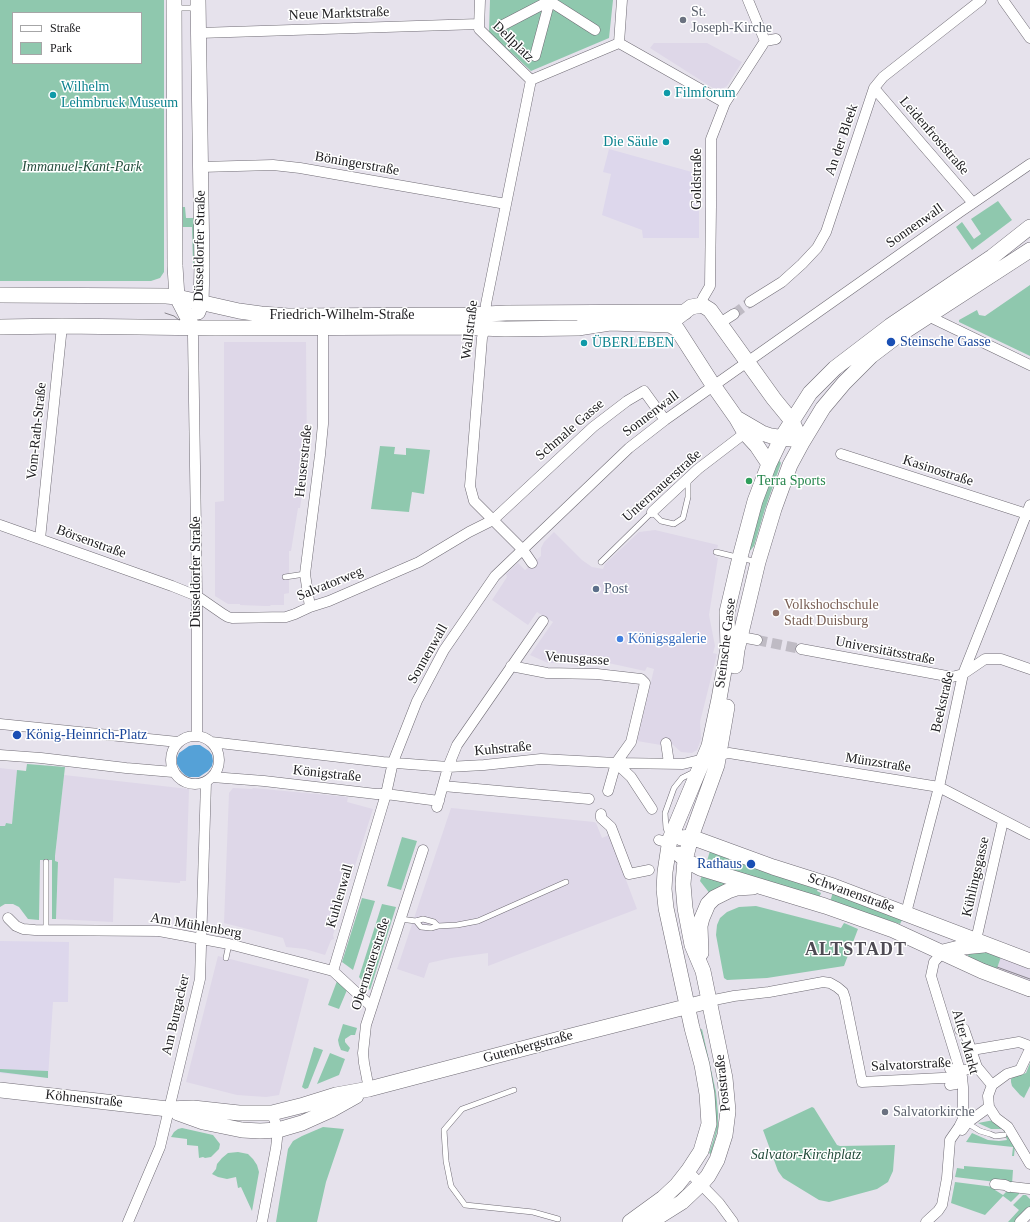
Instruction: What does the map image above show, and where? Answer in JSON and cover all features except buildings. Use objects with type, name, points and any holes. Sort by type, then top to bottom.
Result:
[{"type":"main road","name":"Düsseldorfer Straße","points":[[174,4],[175,262],[177,297],[193,332]]},
{"type":"main road","name":"Düsseldorfer Straße","points":[[193,332],[201,303],[202,266],[198,4]]},
{"type":"main road","name":"Steinsche Gasse","points":[[666,841],[708,761],[737,650],[727,612],[740,557],[755,501],[769,464],[792,421],[810,393],[835,368],[890,326],[992,257],[1030,227]]},
{"type":"main road","name":"Steinsche Gasse","points":[[734,637],[774,509],[790,465],[823,408],[844,383],[871,356],[896,337],[1030,250]]},
{"type":"main road","name":"Friedrich-Wilhelm-Straße","points":[[0,295],[177,297],[239,311],[288,316],[323,322]]},
{"type":"main road","name":"Friedrich-Wilhelm-Straße","points":[[0,327],[62,326],[193,332],[323,322],[485,321],[685,312],[692,307],[702,306]]},
{"type":"main road","points":[[702,306],[710,310],[720,323],[774,399],[792,421],[803,441]]},
{"type":"main road","points":[[685,312],[678,317],[673,327],[737,418],[745,433],[757,446],[769,464]]},
{"type":"main road","name":"Friedrich-Wilhelm-Straße","points":[[485,321],[578,328],[610,323],[673,327]]},
{"type":"main road","points":[[737,418],[762,433],[771,436],[803,441]]},
{"type":"main road","name":"Steinsche Gasse","points":[[691,837],[717,765],[708,761]]},
{"type":"main road","name":"Schwanenstraße","points":[[666,841],[691,837],[773,867],[833,886],[1030,961]]},
{"type":"main road","name":"Poststraße","points":[[650,1222],[682,1202],[708,1176],[717,1160],[725,1135],[728,1111],[725,1078],[703,972],[692,945],[684,908],[683,884],[685,860],[691,837]]},
{"type":"main road","name":"Schwanenstraße","points":[[666,841],[685,860],[700,868],[825,906],[893,930],[982,971],[1030,989]]},
{"type":"main road","name":"Poststraße","points":[[630,1222],[663,1198],[688,1172],[701,1151],[709,1124],[707,1094],[702,1065],[687,1007],[666,908],[664,889],[666,841]]},
{"type":"main road","name":"Schwanenstraße","points":[[703,972],[700,926],[708,904],[714,898],[737,888],[766,888]]},
{"type":"main road","points":[[943,952],[981,942]]},
{"type":"main road","points":[[687,1007],[709,1001]]},
{"type":"main road","name":"Gutenbergstraße","points":[[272,1113],[336,1095],[370,1089],[687,1007]]},
{"type":"main road","name":"Gutenbergstraße","points":[[278,1130],[302,1123],[370,1089]]},
{"type":"main road","name":"Köhnenstraße","points":[[0,1090],[168,1109],[193,1108],[239,1113],[272,1113]]},
{"type":"main road","name":"Köhnenstraße","points":[[168,1109],[203,1122],[242,1130],[278,1130]]},
{"type":"street","name":"Dellplatz","points":[[480,0],[479,26],[531,80],[619,43]]},
{"type":"street","points":[[503,25],[549,0]]},
{"type":"street","points":[[549,0],[595,30]]},
{"type":"street","points":[[535,56],[549,0]]},
{"type":"street","points":[[622,0],[619,43],[725,103]]},
{"type":"street","points":[[748,0],[765,42],[776,39]]},
{"type":"street","name":"An der Bleek","points":[[750,302],[782,282],[817,248],[826,232],[874,88],[883,76],[981,0]]},
{"type":"street","points":[[1003,0],[1030,38]]},
{"type":"street","name":"Neue Marktstraße","points":[[199,33],[479,26]]},
{"type":"street","name":"Goldstraße","points":[[702,306],[703,298],[710,286],[710,139],[725,103],[765,42]]},
{"type":"street","name":"Wallstraße","points":[[531,80],[486,304],[470,486],[474,501],[523,550],[532,563]]},
{"type":"street","name":"Leidenfroststraße","points":[[874,88],[973,203]]},
{"type":"street","name":"Sonnenwall","points":[[389,779],[393,762],[417,701],[444,650],[495,576],[629,448],[665,420],[1030,164]]},
{"type":"street","name":"Böningerstraße","points":[[200,167],[273,165],[300,168],[506,204]]},
{"type":"street","points":[[720,323],[734,314]]},
{"type":"street","points":[[928,316],[1030,364]]},
{"type":"street","name":"Heuserstraße","points":[[310,607],[305,574],[323,424],[323,322]]},
{"type":"street","name":"Vom-Rath-Straße","points":[[40,538],[62,326]]},
{"type":"street","name":"Düsseldorfer Straße","points":[[193,332],[197,596],[197,736]]},
{"type":"street","name":"Schmale Gasse","points":[[493,520],[593,426],[627,401],[644,391],[665,420]]},
{"type":"street","name":"Untermauerstraße","points":[[652,512],[688,480],[698,469],[745,433]]},
{"type":"street","name":"Kasinostraße","points":[[841,454],[1029,511]]},
{"type":"street","name":"Beekstraße","points":[[906,913],[939,787],[963,674],[1029,511]]},
{"type":"street","name":"Salvatorweg","points":[[172,586],[197,596],[223,614],[232,618],[286,617],[329,601],[419,562],[469,532],[493,520]]},
{"type":"street","name":"Börsenstraße","points":[[0,525],[172,586]]},
{"type":"street","points":[[543,621],[457,745],[442,786],[589,799]]},
{"type":"street","points":[[734,637],[757,640]]},
{"type":"street","name":"Universitätsstraße","points":[[801,648],[936,675],[952,677],[963,674]]},
{"type":"street","points":[[963,674],[985,659],[1001,659],[1030,669]]},
{"type":"street","name":"Venusgasse","points":[[511,666],[547,673],[597,674],[641,679],[645,683],[631,742],[616,763]]},
{"type":"street","points":[[0,724],[178,742]]},
{"type":"street","points":[[0,755],[173,772],[170,765],[172,750],[182,739],[189,736],[197,736]]},
{"type":"street","name":"Königstraße","points":[[197,736],[204,737],[211,742],[393,762]]},
{"type":"street","points":[[209,780],[217,772],[219,764],[219,756],[216,748],[211,742]]},
{"type":"street","points":[[666,743],[669,764]]},
{"type":"street","name":"Münzstraße","points":[[708,761],[729,753],[939,787],[1030,834]]},
{"type":"street","name":"Kuhstraße","points":[[393,762],[448,767],[541,759],[669,764],[708,761]]},
{"type":"street","points":[[608,791],[616,763],[631,777],[652,809]]},
{"type":"street","name":"Königstraße","points":[[173,772],[184,782],[192,784],[199,784],[209,780],[264,782],[386,794],[438,804],[442,786]]},
{"type":"street","name":"Kuhlenwall","points":[[333,971],[386,794],[389,779]]},
{"type":"street","name":"Am Burgacker","points":[[128,1222],[160,1147],[200,980],[203,865],[209,780]]},
{"type":"street","points":[[601,814],[601,818],[611,827],[629,874],[649,870]]},
{"type":"street","name":"Kühlingsgasse","points":[[981,942],[1003,821]]},
{"type":"street","name":"Obermauerstraße","points":[[370,1089],[363,1053],[366,1025],[423,850]]},
{"type":"street","name":"Am Mühlenberg","points":[[8,918],[16,926],[23,929],[159,931],[202,938],[333,971]]},
{"type":"street","name":"Alter Markt","points":[[943,952],[934,962],[931,976],[955,1074],[963,1087],[965,1121]]},
{"type":"street","points":[[333,971],[372,1006]]},
{"type":"street","name":"Salvatorstraße","points":[[709,1001],[823,982],[830,983],[843,992],[845,998],[862,1082],[955,1074],[977,1066]]},
{"type":"street","points":[[963,1026],[978,1047],[977,1066],[992,1085]]},
{"type":"street","points":[[978,1047],[1019,1042],[1030,1047]]},
{"type":"street","name":"Alter Markt","points":[[989,1107],[988,1096],[992,1085],[1008,1074],[1020,1070],[1030,1047]]},
{"type":"street","points":[[931,1221],[942,1205],[947,1178],[949,1136],[954,1130],[957,1122],[955,1074]]},
{"type":"street","points":[[950,1140],[965,1121],[989,1107],[996,1118],[1008,1127],[1030,1164]]},
{"type":"street","points":[[262,1222],[278,1130],[272,1113]]},
{"type":"street","points":[[688,1172],[719,1203],[733,1222]]},
{"type":"street","points":[[995,1184],[1030,1189]]},
{"type":"street","points":[[1020,1222],[1030,1212]]},
{"type":"lane","points":[[174,4],[198,4]]},
{"type":"lane","points":[[652,512],[662,521],[674,524],[683,518],[688,497],[688,480]]},
{"type":"lane","name":"Untermauerstraße","points":[[601,562],[652,512]]},
{"type":"lane","points":[[716,552],[758,562]]},
{"type":"lane","points":[[285,577],[305,574]]},
{"type":"lane","points":[[46,862],[46,930]]},
{"type":"lane","points":[[400,919],[416,921],[423,919],[434,922],[438,926],[457,925],[478,921],[566,882]]},
{"type":"lane","points":[[226,958],[229,944]]},
{"type":"lane","points":[[514,1090],[462,1109],[444,1130],[446,1161],[451,1186],[465,1205],[533,1212],[558,1219]]},
{"type":"lane","points":[[965,1121],[980,1131],[995,1136],[1004,1135]]},
{"type":"shaded area","points":[[654,43],[707,43],[742,62],[727,86],[716,90],[650,48]]},
{"type":"shaded area","points":[[609,149],[699,174],[699,238],[643,238],[642,230],[602,215],[611,174],[603,172]]},
{"type":"shaded area","points":[[224,342],[306,342],[307,459],[300,508],[298,508],[291,551],[289,551],[289,593],[284,594],[284,605],[265,606],[228,604],[215,596],[215,502],[224,501]]},
{"type":"shaded area","name":"Königsgalerie","points":[[655,530],[718,545],[715,557],[718,558],[709,615],[715,646],[713,653],[717,654],[700,722],[701,739],[697,750],[692,753],[681,752],[672,744],[661,742],[661,745],[637,741],[654,669],[647,667],[645,671],[590,659],[590,662],[548,663],[530,655],[553,622],[537,612],[528,625],[492,600],[507,577],[506,574],[518,563],[525,570],[541,556],[541,548],[544,542],[554,532],[582,560],[592,567],[603,569],[605,564],[639,532]]},
{"type":"shaded area","points":[[0,768],[17,770],[12,824],[6,823],[5,826],[0,826]]},
{"type":"shaded area","points":[[64,775],[189,789],[186,881],[180,881],[180,883],[114,878],[113,922],[56,919],[58,862],[55,861],[55,856]]},
{"type":"shaded area","points":[[233,788],[253,788],[348,797],[347,802],[373,809],[333,935],[334,939],[331,940],[325,955],[305,949],[286,947],[283,938],[224,923],[229,793]]},
{"type":"shaded area","points":[[451,808],[596,823],[602,838],[609,835],[637,909],[488,966],[488,953],[451,958],[429,963],[424,978],[397,969]]},
{"type":"shaded area","points":[[0,941],[69,942],[68,1002],[53,1002],[48,1078],[0,1073]]},
{"type":"shaded area","points":[[218,956],[309,979],[279,1095],[266,1097],[237,1095],[186,1082]]},
{"type":"shaded area","points":[[1001,957],[1030,968],[1030,983],[996,971]]},
{"type":"green space","name":"Immanuel-Kant-Park","points":[[0,0],[164,0],[164,272],[160,278],[151,281],[0,281]]},
{"type":"green space","points":[[490,0],[613,0],[609,38],[531,71],[489,32]]},
{"type":"green space","points":[[998,201],[1012,220],[972,250],[956,227],[962,222],[974,239],[981,234],[971,219]]},
{"type":"green space","points":[[180,207],[185,207],[186,218],[196,218],[198,263],[193,263],[192,227],[180,227]]},
{"type":"green space","points":[[1030,285],[1030,356],[959,322],[959,320],[977,310],[979,315],[985,316]]},
{"type":"green space","points":[[380,446],[395,447],[394,454],[406,455],[406,448],[430,450],[424,494],[412,492],[409,512],[371,509]]},
{"type":"green space","points":[[779,460],[781,463],[754,546],[749,552],[748,551],[761,505],[769,481]]},
{"type":"green space","points":[[27,764],[65,767],[55,856],[55,861],[58,862],[56,919],[52,919],[52,860],[40,860],[39,920],[28,919],[19,907],[13,904],[5,904],[0,907],[0,826],[5,826],[6,823],[12,824],[17,770],[26,771]]},
{"type":"green space","points":[[402,837],[417,841],[401,890],[387,886]]},
{"type":"green space","points":[[710,851],[818,888],[817,891],[821,893],[819,898],[706,864]]},
{"type":"green space","points":[[703,872],[734,881],[711,895],[700,881]]},
{"type":"green space","points":[[833,892],[903,918],[900,924],[830,902]]},
{"type":"green space","points":[[362,898],[375,901],[353,970],[342,962]]},
{"type":"green space","points":[[382,904],[396,907],[370,990],[359,977]]},
{"type":"green space","points":[[756,906],[841,928],[844,923],[858,929],[844,966],[767,978],[727,980],[724,978],[716,935],[717,925],[720,918],[727,912],[739,907]]},
{"type":"green space","points":[[983,951],[1001,957],[996,971],[968,959],[969,953]]},
{"type":"green space","points":[[337,981],[347,990],[339,1009],[328,1005]]},
{"type":"green space","points":[[343,1024],[357,1028],[355,1035],[351,1035],[345,1039],[345,1042],[350,1048],[348,1052],[341,1050],[338,1040]]},
{"type":"green space","points":[[702,1029],[716,1092],[718,1113],[718,1128],[711,1154],[709,1153],[716,1129],[716,1113],[699,1030]]},
{"type":"green space","points":[[314,1047],[323,1050],[308,1088],[305,1089],[302,1087]]},
{"type":"green space","points":[[330,1053],[345,1059],[339,1075],[317,1084]]},
{"type":"green space","points":[[1030,1063],[1030,1086],[1024,1098],[1012,1086],[1011,1079],[1026,1073]]},
{"type":"green space","points":[[0,1069],[48,1071],[48,1078],[0,1072]]},
{"type":"green space","name":"Salvator-Kirchplatz","points":[[812,1107],[837,1145],[895,1145],[893,1171],[888,1182],[877,1189],[829,1202],[819,1200],[783,1178],[778,1171],[763,1130]]},
{"type":"green space","points":[[994,1120],[1005,1129],[1015,1146],[1014,1156],[1012,1156],[1013,1147],[966,1142],[972,1133],[988,1140],[1007,1140],[1003,1129],[991,1129],[978,1123]]},
{"type":"green space","points":[[323,1127],[344,1129],[326,1182],[317,1222],[276,1222],[288,1149],[293,1141]]},
{"type":"green space","points":[[182,1128],[213,1135],[220,1144],[219,1149],[211,1157],[199,1158],[198,1146],[187,1145],[187,1139],[171,1137],[174,1132]]},
{"type":"green space","points":[[238,1152],[248,1154],[257,1165],[259,1172],[252,1211],[241,1187],[238,1188],[236,1177],[227,1179],[212,1174],[222,1158],[228,1153]]},
{"type":"green space","points":[[964,1166],[1013,1170],[1012,1184],[955,1177],[957,1168],[964,1169]]},
{"type":"green space","points":[[955,1182],[994,1187],[995,1190],[1003,1195],[1008,1190],[1019,1191],[1019,1194],[1011,1202],[1003,1196],[985,1215],[951,1203]]},
{"type":"green space","points":[[1023,1195],[1026,1195],[1030,1199],[1030,1208],[1016,1222],[1008,1222],[1019,1210],[1013,1205]]},
{"type":"water","points":[[200,745],[209,751],[212,755],[213,761],[212,766],[208,771],[199,777],[189,777],[181,771],[177,764],[177,758],[179,753],[189,746]]},
{"type":"tunnel","points":[[734,314],[750,302]]},
{"type":"tunnel","points":[[757,640],[801,649]]},
{"type":"tram line","points":[[165,313],[174,316],[179,320]]},
{"type":"tram line","points":[[997,967],[1030,979]]},
{"type":"place","name":"St. Joseph-Kirche","points":[[683,20]]},
{"type":"place","name":"Filmforum","points":[[667,93]]},
{"type":"place","name":"Wilhelm Lehmbruck Museum","points":[[53,95]]},
{"type":"place","name":"Die Säule","points":[[666,142]]},
{"type":"place","name":"Steinsche Gasse","points":[[891,342]]},
{"type":"place","name":"ÜBERLEBEN","points":[[584,343]]},
{"type":"place","name":"Terra Sports","points":[[749,481]]},
{"type":"place","name":"Post","points":[[596,589]]},
{"type":"place","name":"Volkshochschule Stadt Duisburg","points":[[776,613]]},
{"type":"place","name":"Königsgalerie","points":[[620,639]]},
{"type":"place","name":"König-Heinrich-Platz","points":[[17,735]]},
{"type":"place","name":"Rathaus","points":[[751,864]]},
{"type":"place","name":"Salvatorkirche","points":[[885,1112]]},
{"type":"district","name":"ALTSTADT","points":[[856,950]]}]
